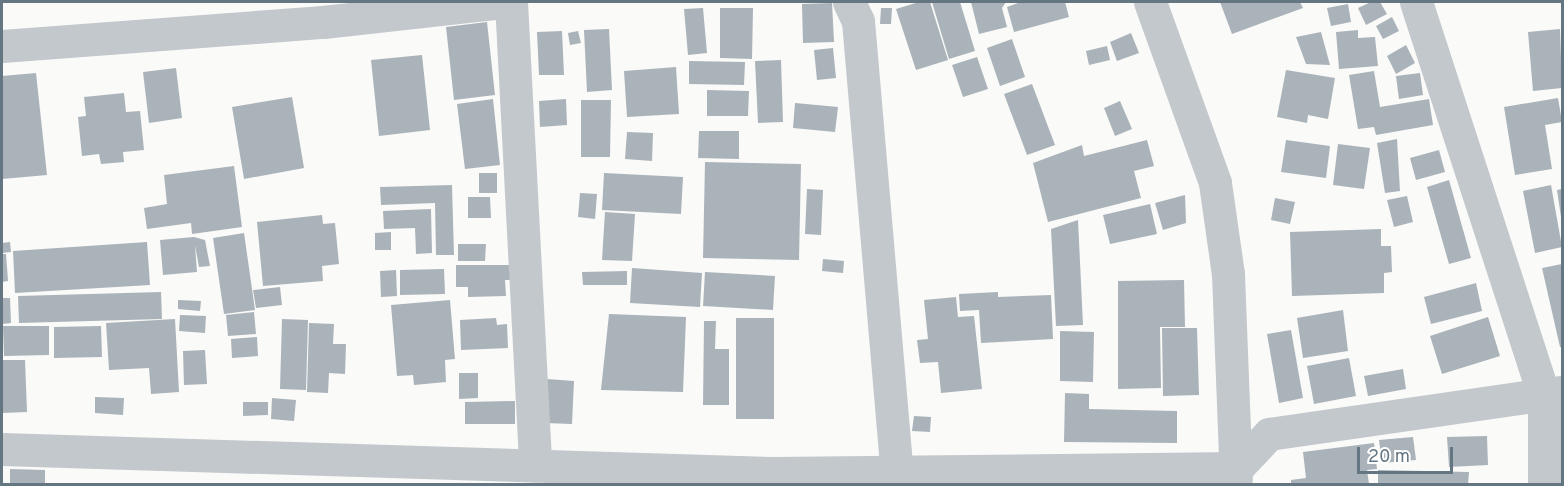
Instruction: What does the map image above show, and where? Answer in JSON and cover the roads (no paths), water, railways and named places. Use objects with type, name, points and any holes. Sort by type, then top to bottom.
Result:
[{"type":"street","points":[[2,46],[323,12],[503,2]]},
{"type":"street","points":[[511,2],[535,465]]},
{"type":"street","points":[[849,2],[858,21],[897,475]]},
{"type":"street","points":[[1150,2],[1215,183],[1227,274],[1237,476]]},
{"type":"street","points":[[1416,2],[1553,394],[1544,484]]},
{"type":"street","points":[[1237,476],[1269,434],[1553,394]]},
{"type":"street","points":[[2,449],[897,475],[1237,476]]}]
